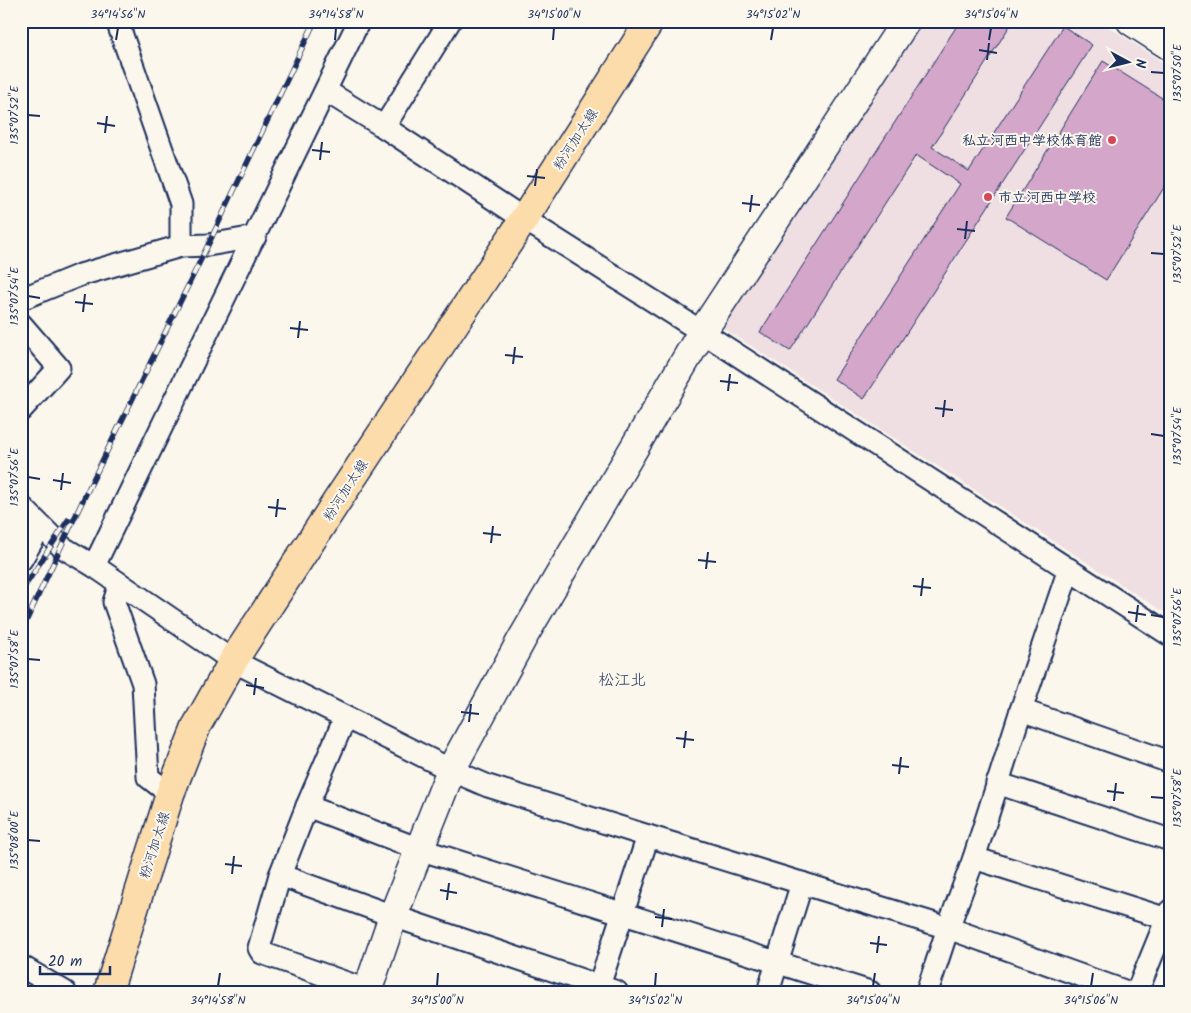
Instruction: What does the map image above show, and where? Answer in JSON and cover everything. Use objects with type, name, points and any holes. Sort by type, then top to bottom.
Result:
[{"type":"main road","name":"粉河加太線","points":[[108,992],[170,794],[197,726],[233,661],[524,219],[650,21]]},
{"type":"street","points":[[117,21],[181,204],[181,246]]},
{"type":"street","points":[[94,566],[359,21]]},
{"type":"street","points":[[384,127],[450,21]]},
{"type":"street","points":[[345,718],[280,875],[259,948],[262,953],[369,991],[392,916],[450,770],[522,639],[702,332],[906,21]]},
{"type":"street","points":[[1131,21],[1170,46]]},
{"type":"street","points":[[326,91],[1170,635]]},
{"type":"street","points":[[21,299],[80,275],[181,246],[208,245],[255,237]]},
{"type":"street","points":[[21,324],[59,368],[21,410]]},
{"type":"street","points":[[21,506],[62,547],[94,566],[233,661],[450,770],[488,786],[948,928],[1128,992]]},
{"type":"street","points":[[21,560],[40,526]]},
{"type":"street","points":[[927,992],[974,858],[997,783],[1069,569]]},
{"type":"street","points":[[120,584],[114,602],[143,684],[148,776],[170,794]]},
{"type":"street","points":[[1021,710],[1170,762]]},
{"type":"street","points":[[997,783],[1170,840]]},
{"type":"street","points":[[307,806],[419,849],[870,992]]},
{"type":"street","points":[[280,875],[605,990],[623,914],[648,836]]},
{"type":"street","points":[[974,858],[1168,915],[1137,992]]},
{"type":"street","points":[[768,992],[802,883]]},
{"type":"street","points":[[21,966],[65,992]]},
{"type":"shaded area","name":"市立河西中学校","points":[[925,21],[1100,21],[1170,67],[1170,616],[720,326]]},
{"type":"building","name":"市立河西中学校","points":[[960,21],[1013,21],[932,147],[969,171],[1063,26],[1092,45],[864,399],[834,379],[960,184],[916,155],[790,351],[760,332]]},
{"type":"building","name":"私立河西中学校体育館","points":[[1103,61],[1170,103],[1170,178],[1106,280],[1006,217]]},
{"type":"railway","points":[[21,632],[315,21]]},
{"type":"railway","points":[[21,592],[68,520]]},
{"type":"place","name":"私立河西中学校体育館","points":[[1112,140]]},
{"type":"place","name":"市立河西中学校","points":[[988,197]]},
{"type":"district","name":"松江北","points":[[622,679]]}]
